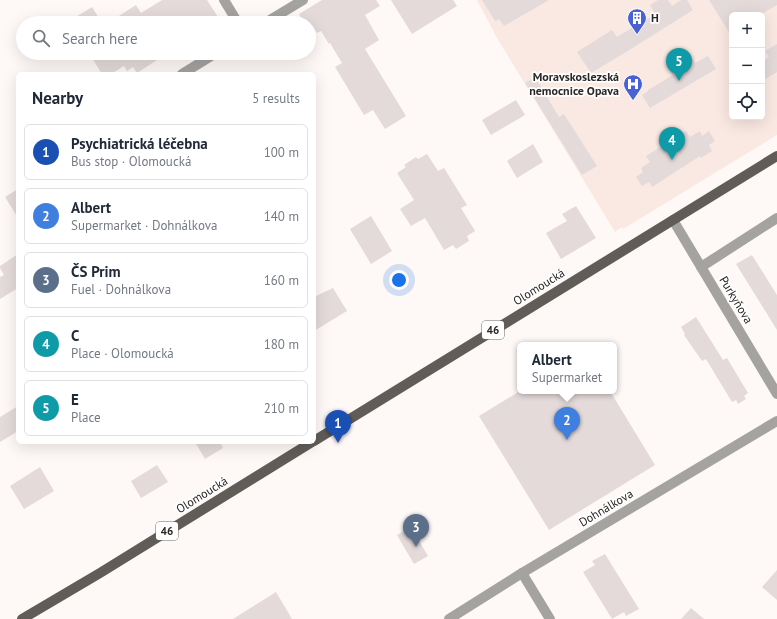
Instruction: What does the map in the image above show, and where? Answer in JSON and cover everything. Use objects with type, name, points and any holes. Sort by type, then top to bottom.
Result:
[{"type":"main road","name":"Olomoucká","points":[[316,439],[777,156]]},
{"type":"main road","name":"Olomoucká","points":[[22,619],[100,573],[308,444]]},
{"type":"street","points":[[224,0],[234,16]]},
{"type":"street","points":[[277,16],[303,0]]},
{"type":"street","points":[[185,72],[205,60]]},
{"type":"street","points":[[701,267],[777,218]]},
{"type":"street","name":"Purkyňova","points":[[673,220],[777,394]]},
{"type":"street","name":"Dohnálkova","points":[[449,619],[522,573],[777,421]]},
{"type":"street","points":[[522,573],[550,619]]},
{"type":"shaded area","name":"Moravskoslezská nemocnice Opava","points":[[477,0],[777,0],[777,135],[623,229],[622,227],[615,232],[497,38]]},
{"type":"building","points":[[162,0],[207,0],[217,16],[119,16],[136,5],[141,13]]},
{"type":"building","points":[[322,0],[376,0],[380,6],[365,15],[379,40],[365,49],[406,116],[385,129],[373,110],[364,115],[335,67],[342,63],[321,31],[317,33],[316,31],[316,16],[300,16],[299,14]]},
{"type":"building","points":[[391,0],[453,0],[457,6],[412,34]]},
{"type":"building","points":[[482,0],[549,0],[504,26],[499,19],[495,21]]},
{"type":"building","name":"H","points":[[658,0],[668,0],[672,6],[681,0],[687,0],[693,10],[591,73],[577,52],[612,30],[617,37],[655,14],[650,5]]},
{"type":"building","points":[[709,0],[777,0],[777,5],[765,12],[729,12],[729,32]]},
{"type":"building","points":[[92,7],[98,16],[77,16]]},
{"type":"building","points":[[777,44],[777,72],[765,79],[765,59],[769,57],[765,51]]},
{"type":"building","points":[[689,53],[695,63],[708,56],[716,69],[650,108],[642,95],[673,75],[670,71],[677,67],[673,62]]},
{"type":"building","points":[[93,60],[157,60],[139,72],[136,72],[133,67],[127,71],[124,66],[114,72],[101,72]]},
{"type":"building","points":[[535,77],[559,117],[564,114],[597,166],[582,175],[525,83]]},
{"type":"building","points":[[516,100],[525,115],[491,135],[482,120]]},
{"type":"building","points":[[686,131],[690,137],[700,131],[702,136],[709,131],[715,141],[709,145],[712,151],[701,158],[700,156],[652,187],[649,182],[642,186],[636,177],[643,172],[641,168],[650,162],[646,156]]},
{"type":"building","points":[[533,144],[543,162],[517,178],[507,161]]},
{"type":"building","points":[[427,154],[438,171],[444,168],[467,205],[461,208],[475,231],[467,236],[469,241],[456,249],[453,245],[444,250],[425,218],[411,226],[400,209],[414,200],[397,173],[406,167],[404,165],[416,157],[418,159]]},
{"type":"building","points":[[16,190],[16,215],[5,197]]},
{"type":"building","points":[[576,206],[596,238],[561,259],[546,233],[567,221],[562,214]]},
{"type":"building","points":[[371,216],[392,251],[371,264],[350,229]]},
{"type":"building","points":[[16,255],[16,289],[0,299],[0,277],[4,275],[0,266]]},
{"type":"building","points":[[752,255],[777,295],[777,330],[736,264]]},
{"type":"building","points":[[333,288],[347,311],[316,330],[316,296]]},
{"type":"building","points":[[696,317],[723,360],[727,358],[748,393],[744,396],[746,399],[738,404],[736,400],[732,402],[706,359],[702,361],[684,335],[685,334],[681,327]]},
{"type":"building","points":[[517,393],[612,394],[655,465],[549,530],[479,416]]},
{"type":"building","points":[[16,407],[16,432],[0,442],[0,417]]},
{"type":"building","points":[[196,444],[221,444],[223,448],[205,459]]},
{"type":"building","points":[[157,465],[168,482],[141,498],[131,481]]},
{"type":"building","points":[[40,467],[54,491],[24,509],[10,486]]},
{"type":"building","points":[[411,527],[428,556],[414,564],[397,535]]},
{"type":"building","points":[[605,554],[639,609],[626,616],[624,612],[612,619],[583,572],[595,565],[592,561]]},
{"type":"building","points":[[777,570],[777,600],[762,587]]},
{"type":"building","points":[[276,592],[292,619],[233,619]]},
{"type":"building","points":[[691,608],[704,619],[681,619]]},
{"type":"place","name":"H","points":[[637,35]]},
{"type":"place","name":"E","points":[[679,81]]},
{"type":"place","name":"Moravskoslezská nemocnice Opava","points":[[633,101]]},
{"type":"place","name":"C","points":[[672,160]]},
{"type":"place","name":"Albert","points":[[567,440]]},
{"type":"place","name":"Psychiatrická léčebna","points":[[338,443]]},
{"type":"place","name":"ČS Prim","points":[[416,547]]}]
